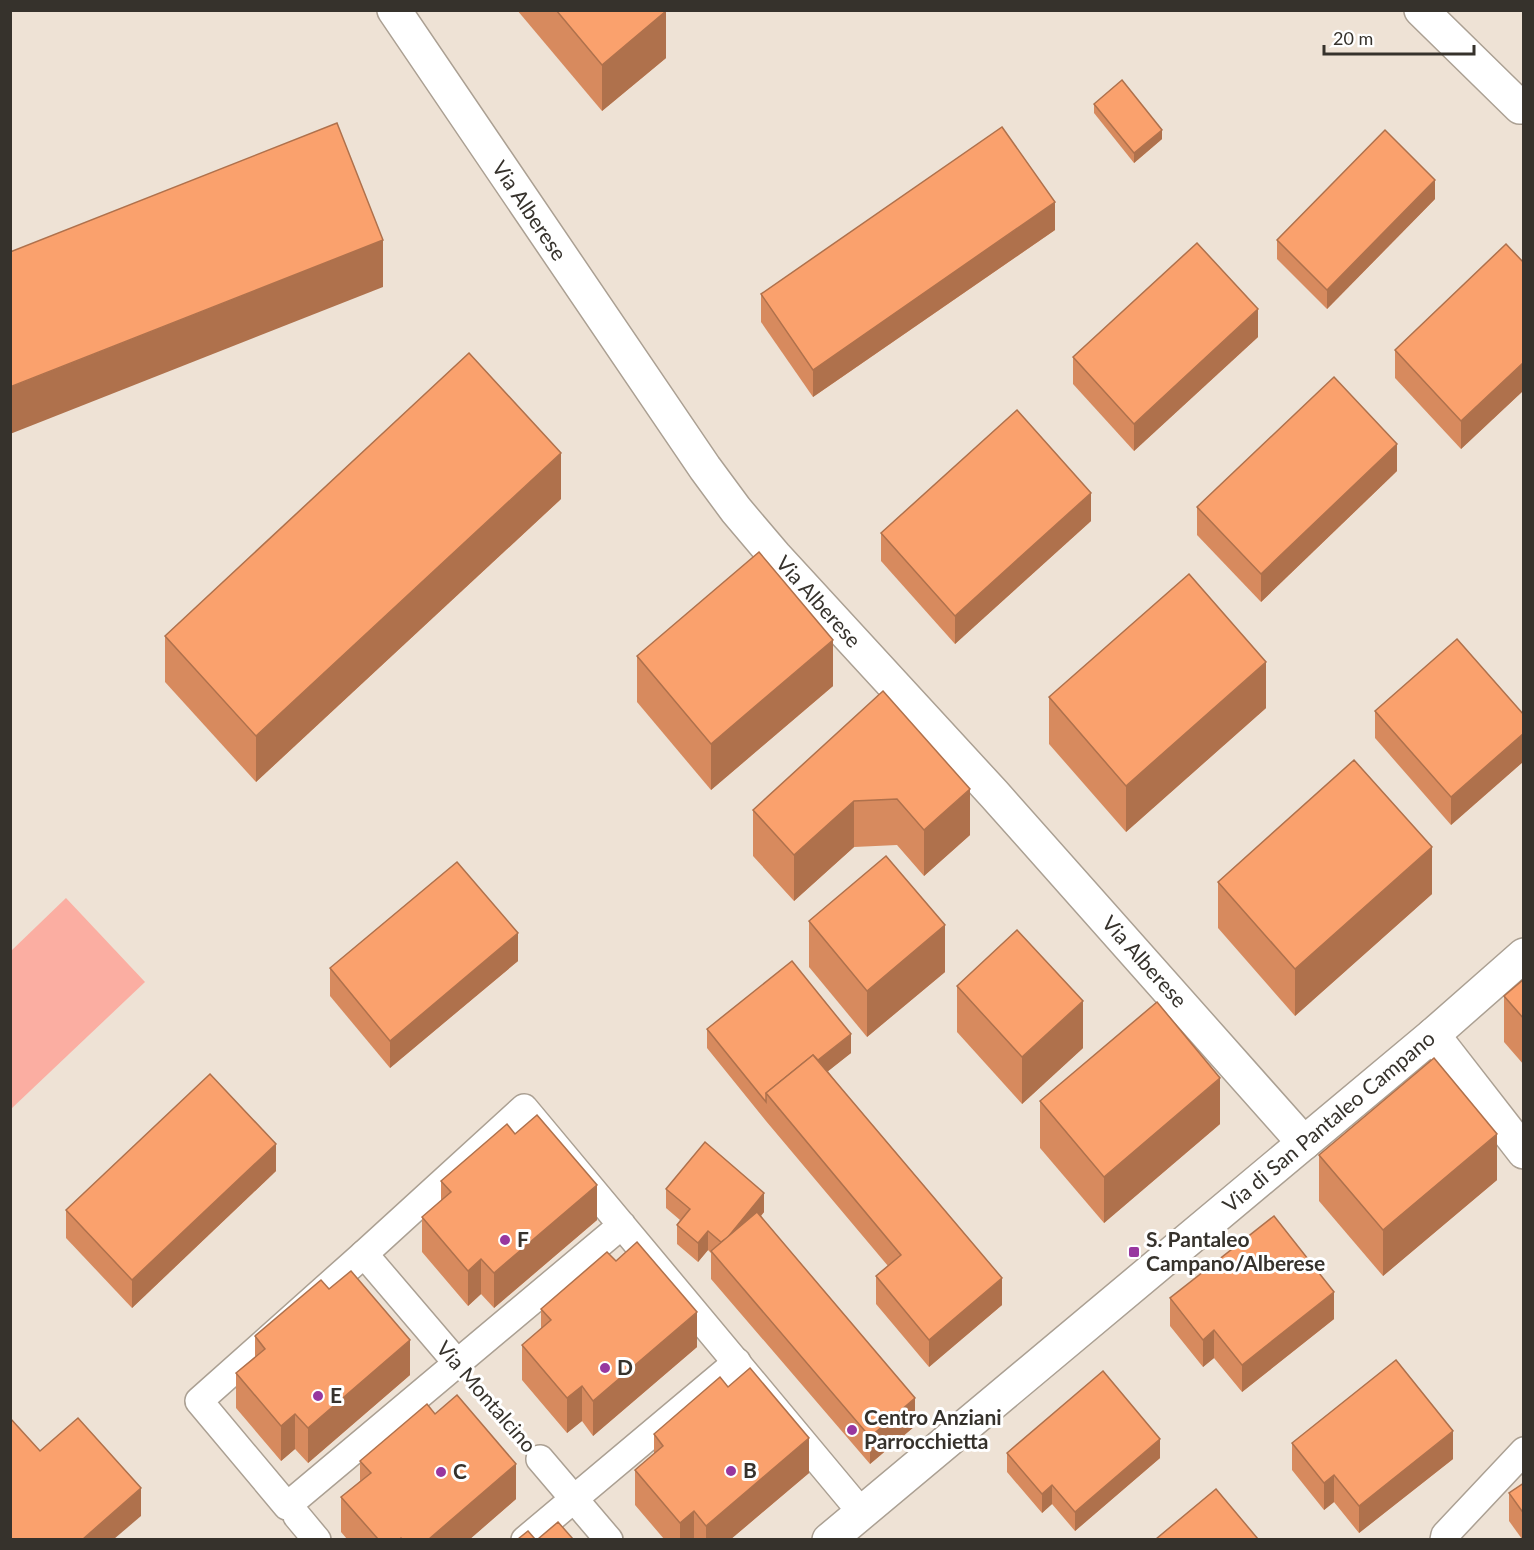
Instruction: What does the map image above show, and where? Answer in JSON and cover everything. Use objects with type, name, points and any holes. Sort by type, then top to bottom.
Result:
[{"type":"street","name":"Via Alberese","points":[[394,10],[705,468],[736,510],[1002,803],[1304,1143]]},
{"type":"street","points":[[1421,10],[1520,107],[1524,106]]},
{"type":"street","name":"Via di San Pantaleo Campano","points":[[829,1539],[1433,1035],[1524,955]]},
{"type":"street","points":[[1433,1035],[1524,1152]]},
{"type":"lane","points":[[317,1539],[199,1401],[524,1108],[862,1513]]},
{"type":"lane","points":[[292,1511],[458,1364],[622,1225]]},
{"type":"lane","name":"Via Montalcino","points":[[363,1254],[458,1364]]},
{"type":"lane","points":[[525,1539],[737,1362]]},
{"type":"lane","points":[[1444,1539],[1445,1535],[1524,1452]]},
{"type":"lane","name":"Via Montalcino","points":[[540,1459],[609,1539]]},
{"type":"path","name":"Via Montalcino","points":[[458,1364],[540,1459]]},
{"type":"shaded area","points":[[66,898],[145,982],[11,1109],[11,951]]},
{"type":"building","points":[[556,10],[665,10],[666,11],[602,65]]},
{"type":"building","points":[[1122,80],[1162,130],[1134,153],[1094,104]]},
{"type":"building","points":[[337,123],[383,240],[10,387],[10,252]]},
{"type":"building","points":[[1002,127],[1055,202],[813,370],[761,294]]},
{"type":"building","points":[[1385,130],[1435,180],[1327,290],[1277,240]]},
{"type":"building","points":[[1197,243],[1258,309],[1134,424],[1073,357]]},
{"type":"building","points":[[1506,244],[1524,263],[1524,362],[1461,421],[1395,350]]},
{"type":"building","points":[[469,353],[561,453],[256,736],[165,636]]},
{"type":"building","points":[[1334,377],[1397,444],[1261,574],[1197,507]]},
{"type":"building","points":[[1017,410],[1091,493],[955,616],[881,533]]},
{"type":"building","points":[[759,552],[833,640],[711,744],[637,656]]},
{"type":"building","points":[[1189,574],[1266,662],[1126,786],[1049,697]]},
{"type":"building","points":[[1457,639],[1524,715],[1524,733],[1451,797],[1375,711]]},
{"type":"building","points":[[883,691],[970,789],[924,830],[897,799],[854,801],[794,855],[753,810]]},
{"type":"building","points":[[1354,760],[1432,847],[1295,969],[1218,882]]},
{"type":"building","points":[[886,856],[945,925],[867,991],[809,921]]},
{"type":"building","points":[[457,862],[518,933],[390,1041],[330,968]]},
{"type":"building","points":[[1017,930],[1083,1001],[1022,1057],[957,986]]},
{"type":"building","points":[[792,961],[851,1034],[818,1060],[813,1055],[766,1093],[766,1102],[707,1029]]},
{"type":"building","points":[[1524,979],[1524,1019],[1504,996]]},
{"type":"building","points":[[1157,1002],[1220,1078],[1104,1177],[1040,1101]]},
{"type":"building","points":[[813,1055],[1002,1278],[929,1340],[876,1276],[901,1255],[766,1093]]},
{"type":"building","points":[[1434,1058],[1497,1134],[1383,1230],[1319,1155]]},
{"type":"building","points":[[210,1074],[276,1144],[132,1280],[66,1210]]},
{"type":"building","name":"F","points":[[537,1115],[597,1185],[494,1273],[481,1259],[468,1271],[422,1217],[451,1192],[441,1181],[507,1124],[515,1134]]},
{"type":"building","points":[[705,1142],[764,1193],[728,1237],[721,1242],[708,1231],[698,1243],[677,1225],[690,1209],[666,1189]]},
{"type":"building","points":[[757,1212],[915,1398],[870,1437],[711,1251]]},
{"type":"building","points":[[1274,1216],[1334,1292],[1242,1365],[1214,1330],[1203,1340],[1170,1298]]},
{"type":"building","name":"D","points":[[637,1242],[697,1312],[593,1401],[582,1386],[567,1398],[522,1345],[551,1320],[541,1309],[607,1252],[616,1261]]},
{"type":"building","name":"E","points":[[351,1271],[410,1340],[308,1428],[295,1414],[281,1426],[236,1373],[265,1349],[255,1336],[321,1280],[329,1289]]},
{"type":"building","points":[[1396,1360],[1453,1431],[1359,1506],[1334,1475],[1324,1483],[1292,1443]]},
{"type":"building","name":"B","points":[[750,1368],[809,1438],[706,1526],[694,1511],[680,1523],[635,1470],[663,1446],[654,1434],[720,1377],[728,1387]]},
{"type":"building","points":[[1103,1371],[1160,1439],[1075,1512],[1052,1485],[1042,1494],[1007,1453]]},
{"type":"building","name":"C","points":[[457,1395],[516,1464],[429,1539],[378,1539],[341,1497],[371,1473],[360,1461],[427,1404],[435,1414]]},
{"type":"building","points":[[10,1418],[40,1451],[78,1418],[141,1488],[83,1539],[10,1539]]},
{"type":"building","points":[[1524,1483],[1524,1514],[1509,1493]]},
{"type":"building","points":[[1216,1489],[1258,1539],[1156,1539]]},
{"type":"building","points":[[558,1522],[573,1539],[538,1539]]},
{"type":"building","points":[[528,1531],[535,1539],[518,1539]]},
{"type":"place","name":"F","points":[[505,1240]]},
{"type":"place","name":"S. Pantaleo Campano/Alberese","points":[[1134,1252]]},
{"type":"place","name":"D","points":[[605,1368]]},
{"type":"place","name":"E","points":[[318,1396]]},
{"type":"place","name":"Centro Anziani Parrocchietta","points":[[852,1430]]},
{"type":"place","name":"B","points":[[731,1471]]},
{"type":"place","name":"C","points":[[441,1472]]}]
